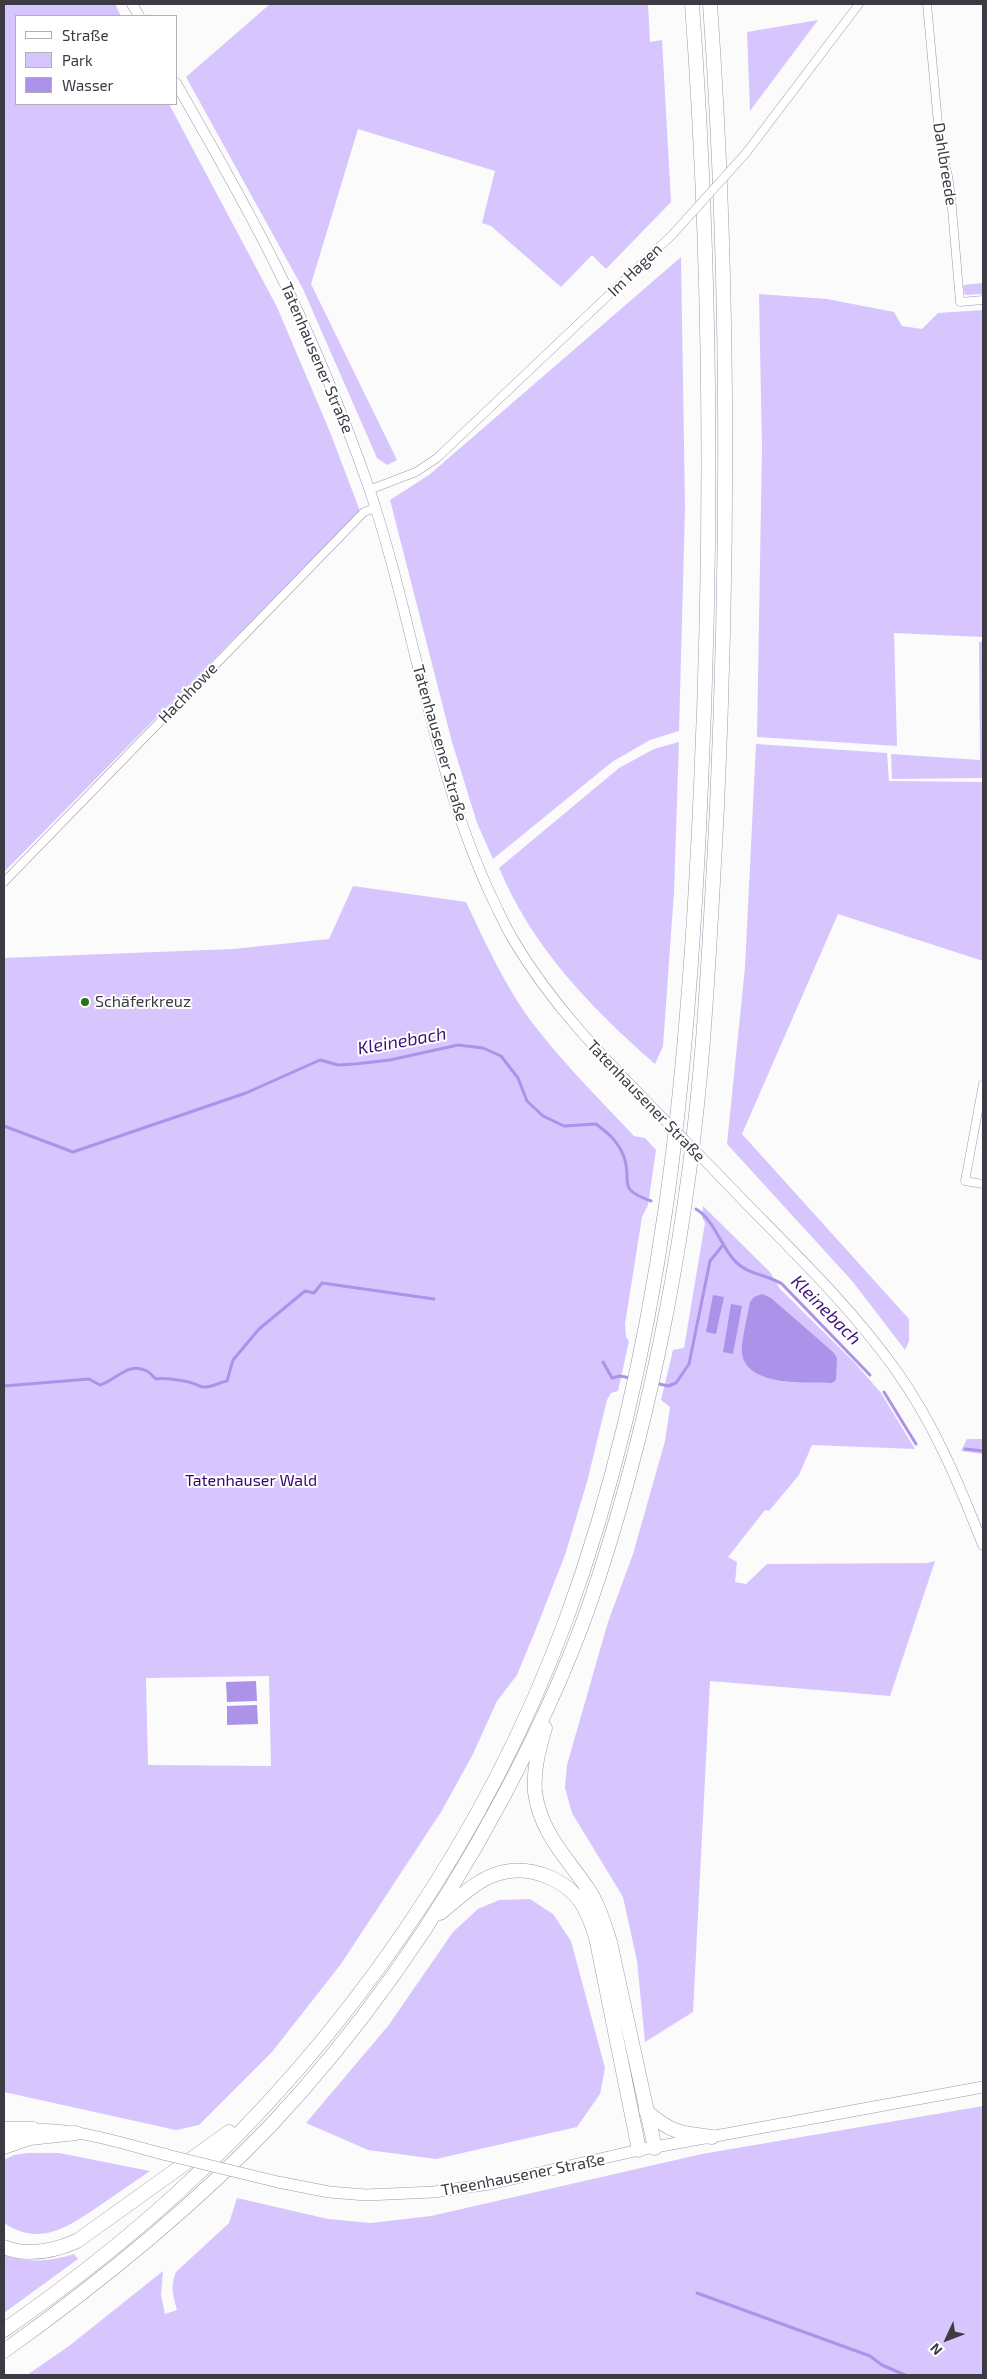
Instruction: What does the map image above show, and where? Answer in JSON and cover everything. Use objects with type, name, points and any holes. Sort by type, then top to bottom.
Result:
[{"type":"highway","points":[[4,2330],[110,2252],[177,2194],[271,2100],[345,2010],[398,1939],[442,1873],[492,1784],[533,1699],[565,1622],[588,1555],[632,1397],[643,1342],[674,1151],[693,940],[704,720],[709,461],[707,325],[692,4]]},
{"type":"highway","points":[[4,2351],[67,2306],[132,2254],[221,2176],[272,2124],[335,2052],[380,1994],[434,1918],[468,1862],[552,1701],[600,1576],[660,1347],[689,1167],[703,1044],[721,720],[725,458],[723,304],[710,4]]},
{"type":"highway","points":[[552,1701],[535,1769],[535,1793],[541,1818],[550,1837],[589,1889],[600,1910],[610,1942],[655,2148]]},
{"type":"highway","points":[[434,1918],[477,1884],[494,1875],[513,1870],[532,1872],[548,1877],[562,1884],[574,1894],[586,1911],[599,1951],[639,2150]]},
{"type":"highway","points":[[4,2247],[26,2254],[62,2248],[89,2234],[271,2100]]},
{"type":"highway","points":[[646,2111],[664,2127],[679,2133],[712,2137]]},
{"type":"highway","points":[[4,2147],[30,2138],[76,2133]]},
{"type":"highway","points":[[4,2238],[24,2246],[45,2251]]},
{"type":"main road","name":"Theenhausener Straße","points":[[4,2137],[45,2128],[76,2133],[278,2182],[329,2192],[366,2195],[434,2192],[490,2184],[639,2150],[983,2087]]},
{"type":"street","points":[[132,4],[138,15]]},
{"type":"street","name":"Im Hagen","points":[[370,490],[416,472],[438,458],[673,234],[746,154],[858,4]]},
{"type":"street","name":"Dahlbreede","points":[[927,4],[940,145],[951,197],[960,302],[983,300]]},
{"type":"street","name":"Tatenhausener Straße","points":[[178,87],[249,215],[292,298],[346,424],[370,490],[395,577],[451,795],[480,871],[512,939],[545,989],[590,1044],[850,1312],[896,1369],[923,1412],[944,1451],[983,1545]]},
{"type":"street","name":"Hachhowe","points":[[4,882],[364,512],[375,508]]},
{"type":"street","points":[[983,1084],[965,1181],[983,1184]]},
{"type":"street","points":[[4,2127],[45,2128]]},
{"type":"green space","points":[[4,4],[115,4],[120,15],[15,15],[15,105],[170,105],[277,307],[330,432],[360,511],[4,872]]},
{"type":"green space","points":[[270,4],[648,4],[650,42],[662,40],[671,202],[606,269],[592,255],[561,287],[491,226],[482,223],[495,171],[358,129],[311,284],[397,460],[387,465],[377,458],[303,289],[186,77]]},
{"type":"green space","points":[[818,20],[750,111],[747,32]]},
{"type":"green space","points":[[681,257],[685,508],[679,731],[650,740],[612,762],[493,859],[477,823],[452,742],[390,500],[429,475]]},
{"type":"green space","points":[[983,283],[983,294],[965,295],[963,285]]},
{"type":"green space","points":[[759,294],[827,299],[894,312],[902,326],[922,329],[938,313],[983,310],[983,637],[894,633],[897,746],[757,737],[762,448]]},
{"type":"green space","points":[[983,641],[983,778],[892,779],[891,754],[980,760],[979,642]]},
{"type":"green space","points":[[679,742],[674,892],[663,1046],[655,1064],[608,1021],[565,975],[528,924],[499,868],[619,768],[654,749]]},
{"type":"green space","points":[[756,744],[887,753],[889,781],[983,782],[983,961],[838,914],[742,1134],[909,1319],[909,1341],[905,1350],[853,1282],[727,1144],[745,967]]},
{"type":"green space","name":"Tatenhauser Wald","points":[[353,886],[466,902],[506,981],[534,1025],[570,1068],[634,1136],[645,1138],[656,1150],[648,1205],[642,1217],[625,1324],[626,1337],[629,1341],[618,1391],[611,1393],[607,1400],[587,1482],[565,1555],[517,1675],[497,1701],[472,1756],[441,1812],[341,1964],[272,2052],[199,2125],[176,2130],[4,2092],[4,958],[233,949],[329,939]],"holes":[[[269,1676],[271,1766],[148,1765],[146,1678]]]},
{"type":"green space","points":[[703,1206],[770,1272],[780,1289],[855,1363],[881,1393],[915,1449],[812,1445],[799,1475],[769,1511],[765,1510],[728,1557],[737,1562],[735,1582],[746,1584],[767,1564],[927,1563],[935,1561],[890,1696],[710,1681],[693,2012],[645,2042],[637,1961],[623,1897],[572,1813],[565,1788],[567,1765],[608,1622],[633,1554],[665,1441],[670,1407],[661,1400],[673,1350],[684,1348],[705,1223],[702,1217]]},
{"type":"green space","points":[[967,1439],[983,1439],[983,1454],[961,1451]]},
{"type":"green space","points":[[530,1899],[553,1914],[571,1941],[605,2068],[600,2094],[577,2127],[436,2159],[368,2150],[306,2123],[388,2026],[453,1932],[478,1909],[499,1900]]},
{"type":"green space","points":[[983,2106],[983,2375],[27,2375],[69,2346],[163,2271],[161,2295],[165,2314],[177,2310],[173,2296],[176,2272],[229,2223],[237,2198],[328,2219],[371,2223],[431,2216],[702,2154]]},
{"type":"green space","points":[[59,2153],[150,2171],[67,2226],[43,2234],[31,2234],[4,2223],[4,2160],[14,2155]]},
{"type":"green space","points":[[74,2254],[78,2259],[4,2313],[4,2255],[13,2258],[39,2260],[56,2259]]},
{"type":"water","points":[[762,1294],[771,1298],[833,1352],[837,1358],[836,1380],[832,1383],[779,1380],[754,1372],[746,1364],[742,1348],[750,1302],[754,1297]]},
{"type":"water","points":[[713,1295],[724,1297],[716,1334],[706,1332]]},
{"type":"water","points":[[731,1304],[742,1306],[733,1354],[723,1352]]},
{"type":"water","points":[[256,1681],[257,1701],[227,1702],[226,1682]]},
{"type":"water","points":[[257,1705],[258,1724],[227,1725],[227,1706]]},
{"type":"waterway","name":"Kleinebach","points":[[4,1126],[73,1152],[246,1093],[320,1060],[338,1065],[355,1064],[390,1060],[458,1045],[483,1048],[501,1056],[518,1078],[527,1101],[543,1116],[564,1126],[596,1124],[605,1131],[613,1138],[622,1151],[629,1188],[651,1201]]},
{"type":"waterway","name":"Kleinebach","points":[[696,1209],[708,1219],[729,1254],[739,1265],[751,1272],[782,1284],[870,1375]]},
{"type":"waterway","points":[[655,1383],[668,1386],[676,1383],[689,1364],[710,1261],[723,1245]]},
{"type":"waterway","points":[[4,1386],[89,1379],[100,1385],[134,1368],[147,1371],[156,1379],[163,1378],[209,1387],[227,1381],[233,1360],[259,1329],[305,1291],[314,1293],[322,1283],[434,1299]]},
{"type":"waterway","points":[[603,1362],[612,1378],[620,1376],[630,1378]]},
{"type":"waterway","name":"Kleinebach","points":[[884,1392],[916,1444]]},
{"type":"waterway","name":"Kleinebach","points":[[965,1449],[983,1451]]},
{"type":"waterway","points":[[697,2293],[870,2356],[882,2365],[905,2375]]},
{"type":"place","name":"Schäferkreuz","points":[[85,1002]]}]
